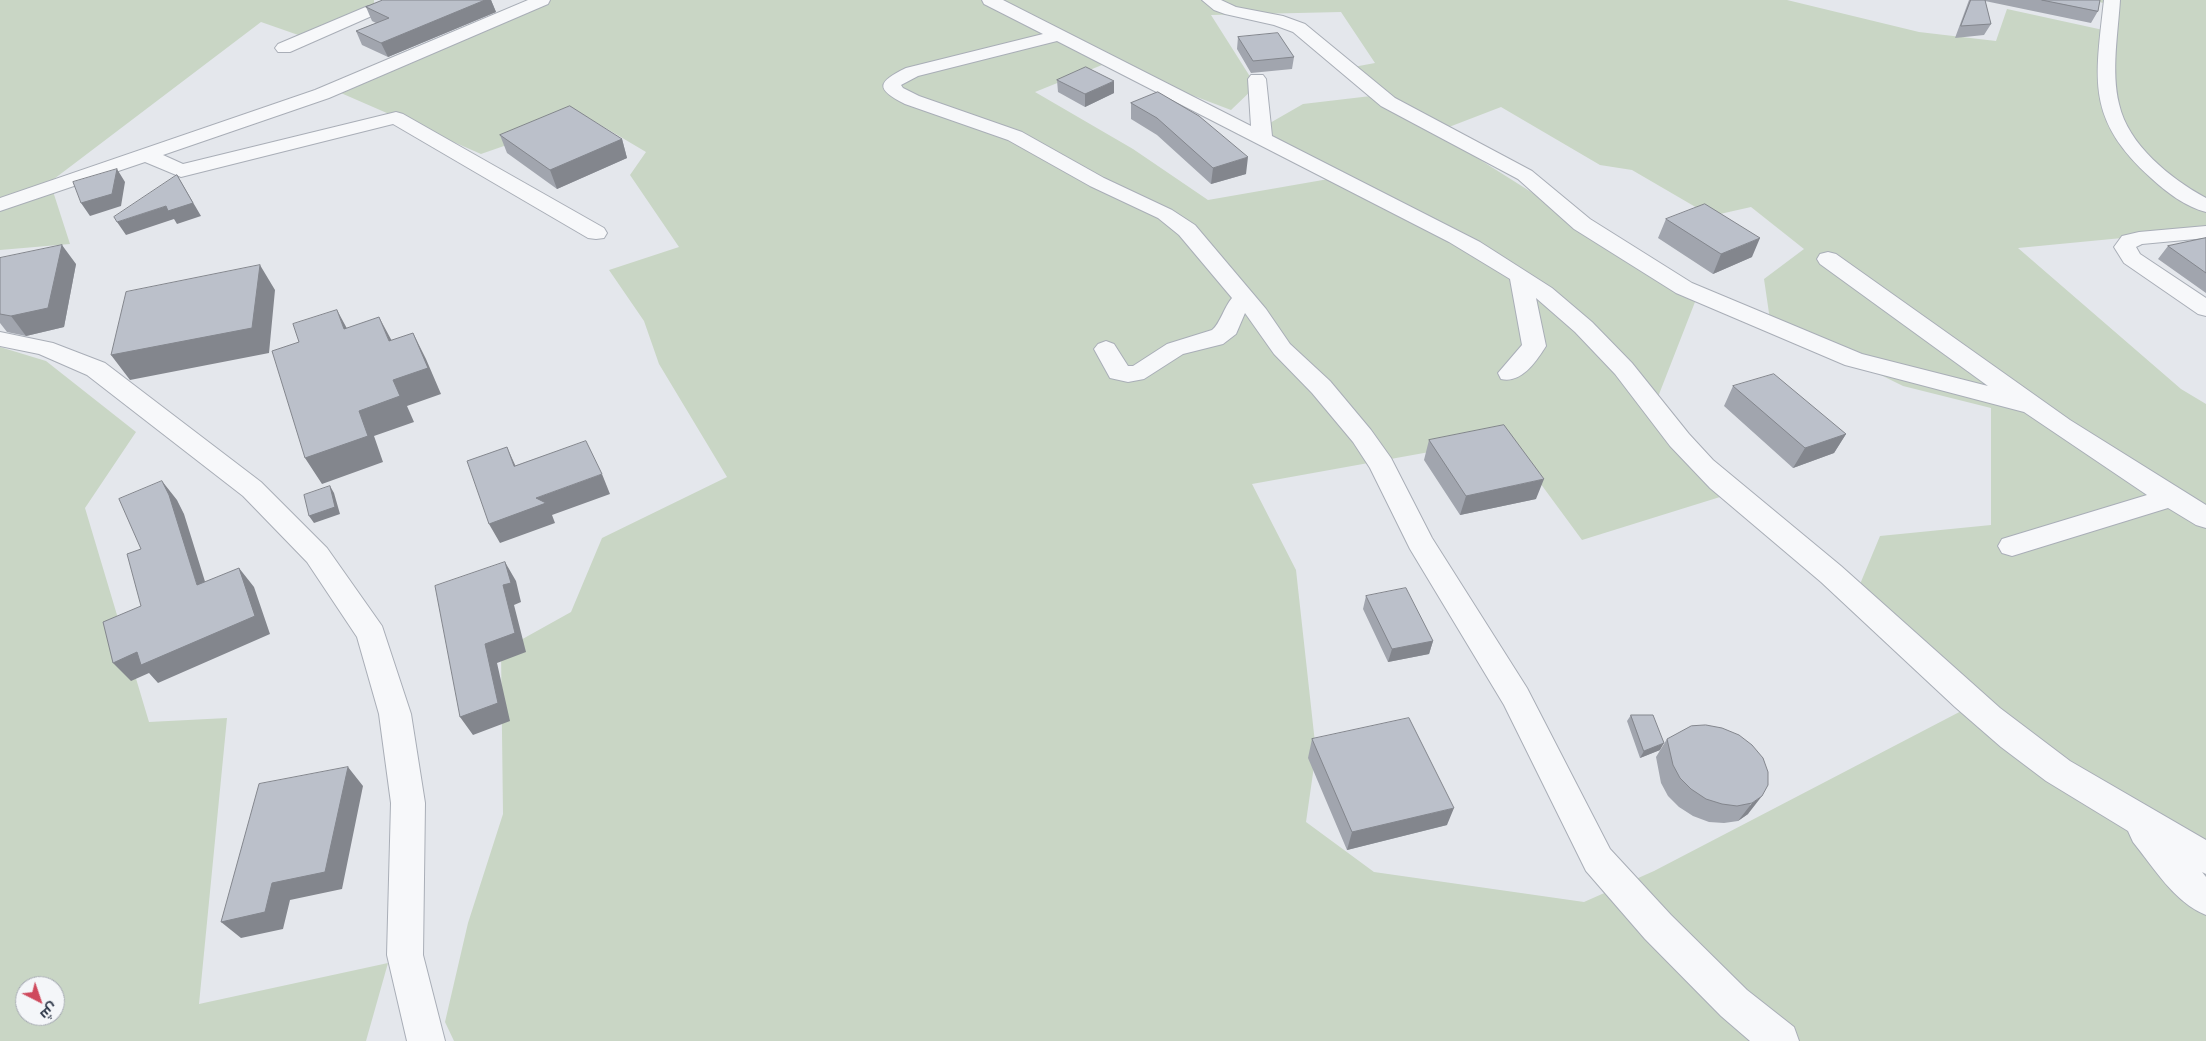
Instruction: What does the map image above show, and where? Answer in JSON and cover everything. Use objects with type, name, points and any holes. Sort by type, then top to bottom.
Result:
[{"type":"street","points":[[0,205],[322,94],[542,0]]},
{"type":"street","points":[[990,0],[1426,222],[1521,276],[1559,304],[1613,356],[1701,463],[1741,501],[1830,573],[1897,632],[1961,695],[2015,739],[2097,795],[2206,858]]},
{"type":"street","points":[[1210,0],[1222,8],[1286,23],[1299,28],[1388,102],[1525,175],[1582,224],[1684,288],[1854,360],[2033,406]]},
{"type":"street","points":[[2112,0],[2108,69],[2110,104],[2120,130],[2140,156],[2167,181],[2206,206]]},
{"type":"street","points":[[284,48],[368,5],[385,5]]},
{"type":"street","points":[[1060,35],[912,72],[892,82],[892,86],[896,92],[912,100],[1003,130],[1097,182],[1165,214],[1186,230],[1244,297],[1282,349],[1321,387],[1362,436],[1382,465],[1420,542],[1516,697],[1584,836],[1598,860],[1658,927],[1734,1003],[1780,1041]]},
{"type":"street","points":[[1257,78],[1262,138]]},
{"type":"street","points":[[144,154],[181,171],[396,118],[596,233]]},
{"type":"street","points":[[2206,232],[2139,238],[2130,241],[2125,247],[2132,258],[2206,309]]},
{"type":"street","points":[[1828,259],[2033,406],[2206,518]]},
{"type":"street","points":[[1510,373],[1534,346],[1521,276]]},
{"type":"street","points":[[1106,349],[1119,372],[1132,374],[1145,370],[1174,350],[1200,344],[1220,335],[1230,325],[1233,314],[1244,297]]},
{"type":"street","points":[[0,339],[45,348],[96,368],[252,489],[317,555],[371,634],[395,714],[408,802],[405,955],[426,1041]]},
{"type":"street","points":[[2012,546],[2171,497]]},
{"type":"street","points":[[2132,816],[2194,888],[2206,898]]},
{"type":"green space","points":[[0,0],[374,0],[374,14],[304,37],[261,22],[50,182],[70,244],[0,250]]},
{"type":"green space","points":[[543,0],[1787,0],[1919,32],[1996,41],[2007,9],[2117,33],[2117,6],[2090,0],[2206,0],[2206,239],[2195,231],[2018,248],[2181,389],[2206,404],[2206,1041],[454,1041],[445,1022],[468,923],[503,814],[501,651],[571,612],[602,538],[727,477],[659,364],[644,321],[609,270],[679,247],[630,175],[646,152],[587,117],[481,154],[334,90],[410,64]],"holes":[[[1341,12],[1375,63],[1348,68],[1371,96],[1303,104],[1256,131],[1340,177],[1208,200],[1133,149],[1035,92],[1107,63],[1231,110],[1256,86],[1211,15]],[[1501,107],[1600,165],[1632,170],[1711,216],[1751,207],[1804,249],[1764,279],[1770,320],[1903,386],[1991,408],[1991,525],[1880,536],[1858,589],[1969,707],[1654,871],[1584,902],[1374,872],[1306,822],[1316,752],[1296,570],[1252,484],[1507,438],[1582,540],[1720,497],[1656,402],[1695,302],[1547,202],[1436,132]]]},
{"type":"green space","points":[[0,347],[46,361],[136,432],[85,508],[149,722],[227,718],[199,1004],[388,963],[366,1041],[0,1041]]},
{"type":"building","points":[[383,0],[485,0],[381,43],[356,31],[389,18],[366,7]]},
{"type":"building","points":[[1971,0],[1985,0],[1991,24],[1961,26]]},
{"type":"building","points":[[2042,0],[2100,0],[2098,11]]},
{"type":"building","points":[[1278,33],[1294,57],[1253,61],[1238,37]]},
{"type":"building","points":[[1086,67],[1114,81],[1085,94],[1057,80]]},
{"type":"building","points":[[1158,92],[1199,116],[1248,157],[1213,168],[1157,118],[1131,103]]},
{"type":"building","points":[[570,106],[622,139],[550,170],[500,135]]},
{"type":"building","points":[[117,169],[112,194],[81,203],[73,182]]},
{"type":"building","points":[[177,175],[193,203],[168,211],[166,206],[117,222],[114,217]]},
{"type":"building","points":[[1705,204],[1760,238],[1721,254],[1666,219]]},
{"type":"building","points":[[2206,238],[2206,273],[2168,246]]},
{"type":"building","points":[[62,245],[48,308],[11,316],[0,314],[0,258]]},
{"type":"building","points":[[260,265],[252,328],[111,355],[126,292]]},
{"type":"building","points":[[337,310],[344,329],[379,317],[389,341],[413,333],[428,368],[393,380],[400,396],[359,411],[368,436],[305,458],[272,351],[299,342],[293,324]]},
{"type":"building","points":[[1774,374],[1846,434],[1805,448],[1733,386]]},
{"type":"building","points":[[1504,425],[1544,479],[1466,496],[1429,440]]},
{"type":"building","points":[[586,441],[602,474],[536,498],[546,503],[489,524],[467,461],[507,447],[514,466]]},
{"type":"building","points":[[162,481],[169,495],[197,585],[239,568],[255,616],[141,665],[137,652],[113,663],[103,622],[141,606],[127,554],[141,549],[119,499]]},
{"type":"building","points":[[330,486],[335,507],[309,516],[304,495]]},
{"type":"building","points":[[505,562],[511,583],[503,585],[515,633],[485,644],[498,703],[460,717],[435,586]]},
{"type":"building","points":[[1406,588],[1433,641],[1392,649],[1366,596]]},
{"type":"building","points":[[1631,715],[1653,715],[1664,743],[1644,751]]},
{"type":"building","points":[[1409,718],[1454,808],[1352,832],[1312,739]]},
{"type":"building","points":[[1706,725],[1722,728],[1739,735],[1752,745],[1763,758],[1768,772],[1768,785],[1762,796],[1752,803],[1737,806],[1706,799],[1691,789],[1680,778],[1673,765],[1667,739],[1691,726]]},
{"type":"building","points":[[348,767],[325,872],[272,883],[265,912],[221,922],[259,784]]}]
